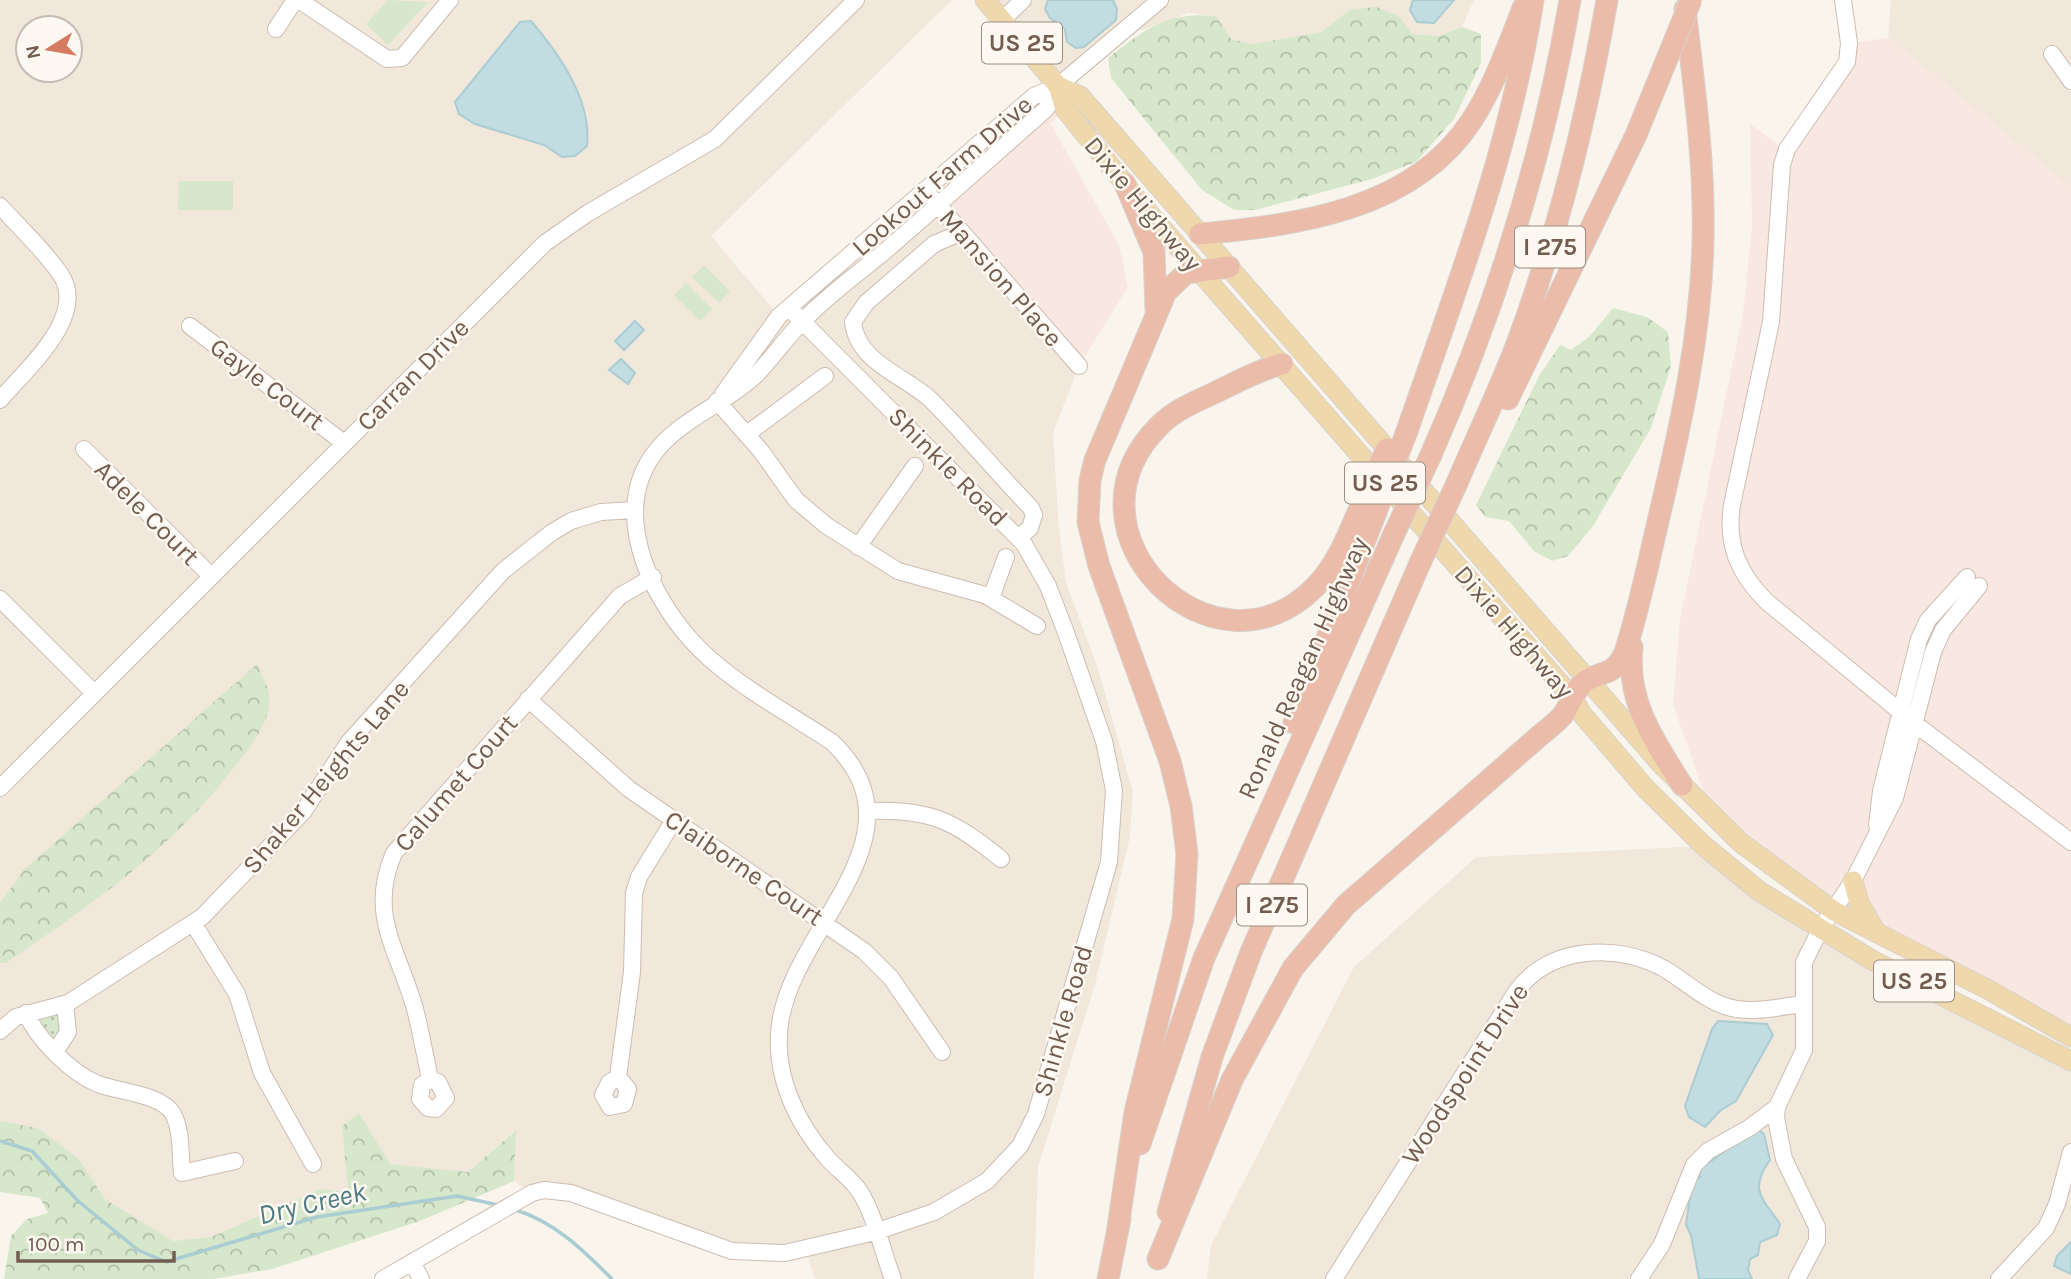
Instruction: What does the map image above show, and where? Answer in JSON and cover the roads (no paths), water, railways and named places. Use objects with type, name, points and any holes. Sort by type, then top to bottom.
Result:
[{"type":"highway","points":[[1200,234],[1253,228],[1364,204],[1383,196],[1431,167],[1454,143],[1481,104],[1526,0]]},
{"type":"highway","points":[[1249,855],[1256,807],[1294,723],[1370,505],[1432,358],[1476,237],[1503,143],[1533,0]]},
{"type":"highway","name":"Ronald Reagan Highway","points":[[1108,1279],[1138,1152],[1204,958],[1430,457],[1486,322],[1517,231],[1548,115],[1570,0]]},
{"type":"highway","name":"I 275","points":[[1155,1269],[1189,1129],[1251,952],[1517,343],[1544,265],[1577,146],[1595,72],[1607,0]]},
{"type":"highway","points":[[1682,785],[1634,701],[1629,669],[1634,623],[1678,434],[1699,312],[1703,240],[1700,143],[1684,0]]},
{"type":"highway","points":[[1457,483],[1483,452],[1636,135],[1691,0]]},
{"type":"highway","points":[[1125,184],[1154,252],[1156,313]]},
{"type":"highway","points":[[1117,1234],[1135,1111],[1183,919],[1187,854],[1177,784],[1099,566],[1091,540],[1087,502],[1096,460],[1166,292],[1180,277],[1198,270],[1229,267]]},
{"type":"highway","points":[[1282,364],[1265,368],[1179,410],[1146,441],[1130,472],[1125,500],[1129,537],[1143,568],[1168,595],[1201,613],[1235,619],[1278,612],[1306,595],[1327,574],[1370,505]]},
{"type":"highway","points":[[1155,1269],[1232,1080],[1293,968],[1346,905],[1546,731],[1563,715],[1572,697],[1588,680],[1601,677],[1618,663],[1634,623]]},
{"type":"main road","name":"Dixie Highway","points":[[985,0],[1058,86],[1065,109],[1198,270],[1572,697],[1581,713],[1646,789],[1704,846],[1759,891],[1872,960],[2071,1061]]},
{"type":"main road","name":"Dixie Highway","points":[[1058,86],[1080,96],[1588,680],[1682,785],[1763,862],[1834,911],[1989,990],[2071,1037]]},
{"type":"main road","points":[[1572,697],[1584,704],[1636,763],[1741,864],[1799,905],[1817,911],[1834,911]]},
{"type":"main road","points":[[1853,881],[1859,904],[1876,933]]},
{"type":"street","points":[[275,29],[297,0],[387,59],[396,61],[402,58],[450,0]]},
{"type":"street","name":"Carran Drive","points":[[0,788],[545,243],[563,228],[715,139],[856,0]]},
{"type":"street","points":[[1002,20],[1023,0]]},
{"type":"street","points":[[1058,86],[1160,0]]},
{"type":"street","points":[[1843,0],[1849,43],[1847,62],[1787,149],[1782,165],[1771,322],[1729,524],[1732,547],[1750,585],[1914,723],[2071,842]]},
{"type":"street","points":[[2052,54],[2071,81]]},
{"type":"street","name":"Lookout Farm Drive","points":[[893,1279],[864,1198],[807,1132],[790,1097],[780,1061],[779,1034],[786,996],[860,856],[865,841],[869,811],[860,777],[846,756],[832,742],[709,658],[678,622],[638,543],[635,510],[640,481],[654,454],[717,401],[739,374],[767,330],[924,189],[1034,96],[1058,86]]},
{"type":"street","name":"Lookout Farm Drive","points":[[717,401],[744,386],[803,321],[1046,109],[1058,86]]},
{"type":"street","name":"Mansion Place","points":[[924,189],[1079,366]]},
{"type":"street","points":[[0,206],[60,274],[68,300],[60,327],[0,400]]},
{"type":"street","points":[[962,232],[934,244],[866,303],[856,314],[854,330],[883,367],[931,400],[1031,508],[1034,515],[1030,528],[1018,538]]},
{"type":"street","name":"Shinkle Road","points":[[383,1279],[511,1203],[544,1191],[571,1193],[732,1251],[785,1253],[875,1232],[934,1212],[976,1188],[1001,1169],[1020,1146],[1036,1114],[1109,862],[1114,790],[1104,741],[1048,586],[1018,538],[790,309]]},
{"type":"street","name":"Gayle Court","points":[[190,326],[344,443]]},
{"type":"street","points":[[747,433],[825,376]]},
{"type":"street","points":[[717,401],[747,433],[796,500],[859,547],[917,578],[972,590],[991,598],[1037,626]]},
{"type":"street","name":"Adele Court","points":[[84,449],[211,576]]},
{"type":"street","points":[[859,547],[915,466]]},
{"type":"street","name":"Shaker Heights Lane","points":[[0,1031],[16,1017],[65,1004],[193,923],[235,886],[303,811],[349,742],[503,570],[551,533],[571,522],[601,512],[635,510]]},
{"type":"street","points":[[991,598],[1006,557]]},
{"type":"street","name":"Calumet Court","points":[[430,1079],[415,1008],[384,920],[382,906],[386,871],[398,846],[620,596],[653,577]]},
{"type":"street","points":[[1639,1279],[1662,1244],[1694,1165],[1708,1151],[1749,1128],[1777,1107],[1804,1050],[1804,962],[1821,928],[1853,881],[1895,798],[1938,641],[1973,582],[1928,620],[1919,639],[1881,791],[1875,834]]},
{"type":"street","points":[[0,599],[94,693]]},
{"type":"street","name":"Claiborne Court","points":[[528,699],[629,789],[824,923],[880,965],[942,1052]]},
{"type":"street","points":[[869,811],[903,810],[934,816],[979,842],[1001,859]]},
{"type":"street","points":[[618,1077],[632,972],[634,893],[639,877],[674,820]]},
{"type":"street","points":[[193,923],[237,994],[261,1073],[313,1164]]},
{"type":"street","name":"Woodspoint Drive","points":[[1334,1279],[1516,992],[1543,965],[1568,955],[1590,953],[1639,958],[1729,1007],[1762,1010],[1803,1004]]},
{"type":"street","points":[[55,1052],[68,1032],[65,1004]]},
{"type":"street","points":[[26,1013],[36,1036],[95,1083],[155,1100],[168,1108],[177,1124],[182,1173],[235,1161]]},
{"type":"street","points":[[1777,1107],[1784,1159],[1817,1227],[1817,1241],[1797,1279]]},
{"type":"street","points":[[1999,1279],[2052,1216],[2071,1152]]},
{"type":"street","points":[[412,1262],[421,1279]]},
{"type":"water","points":[[1048,0],[1113,0],[1117,9],[1116,20],[1084,47],[1076,48],[1067,42],[1065,29],[1050,18],[1045,9]]},
{"type":"water","points":[[1413,0],[1454,0],[1434,23],[1417,22],[1410,10]]},
{"type":"water","points":[[531,21],[562,63],[579,95],[587,129],[587,146],[575,156],[562,157],[544,145],[475,124],[459,114],[455,102],[520,22]]},
{"type":"water","points":[[635,321],[644,330],[624,350],[615,341]]},
{"type":"water","points":[[621,359],[635,373],[628,384],[609,370]]},
{"type":"water","points":[[1718,1021],[1767,1024],[1773,1035],[1736,1101],[1721,1110],[1705,1127],[1689,1117],[1685,1106],[1712,1029]]},
{"type":"water","points":[[1756,1128],[1764,1134],[1770,1160],[1760,1179],[1760,1194],[1780,1224],[1777,1235],[1760,1242],[1758,1255],[1750,1259],[1748,1270],[1752,1279],[1699,1279],[1691,1235],[1686,1225],[1692,1183],[1700,1177],[1699,1170]]},
{"type":"water","points":[[2071,1242],[2071,1274],[2054,1266],[2057,1256]]},
{"type":"waterway","name":"Dry Creek","points":[[0,1141],[32,1151],[78,1201],[138,1250],[166,1262],[317,1217],[457,1196],[498,1205]]},
{"type":"waterway","name":"Dry Creek","points":[[516,1210],[556,1230],[580,1248],[612,1279]]}]
